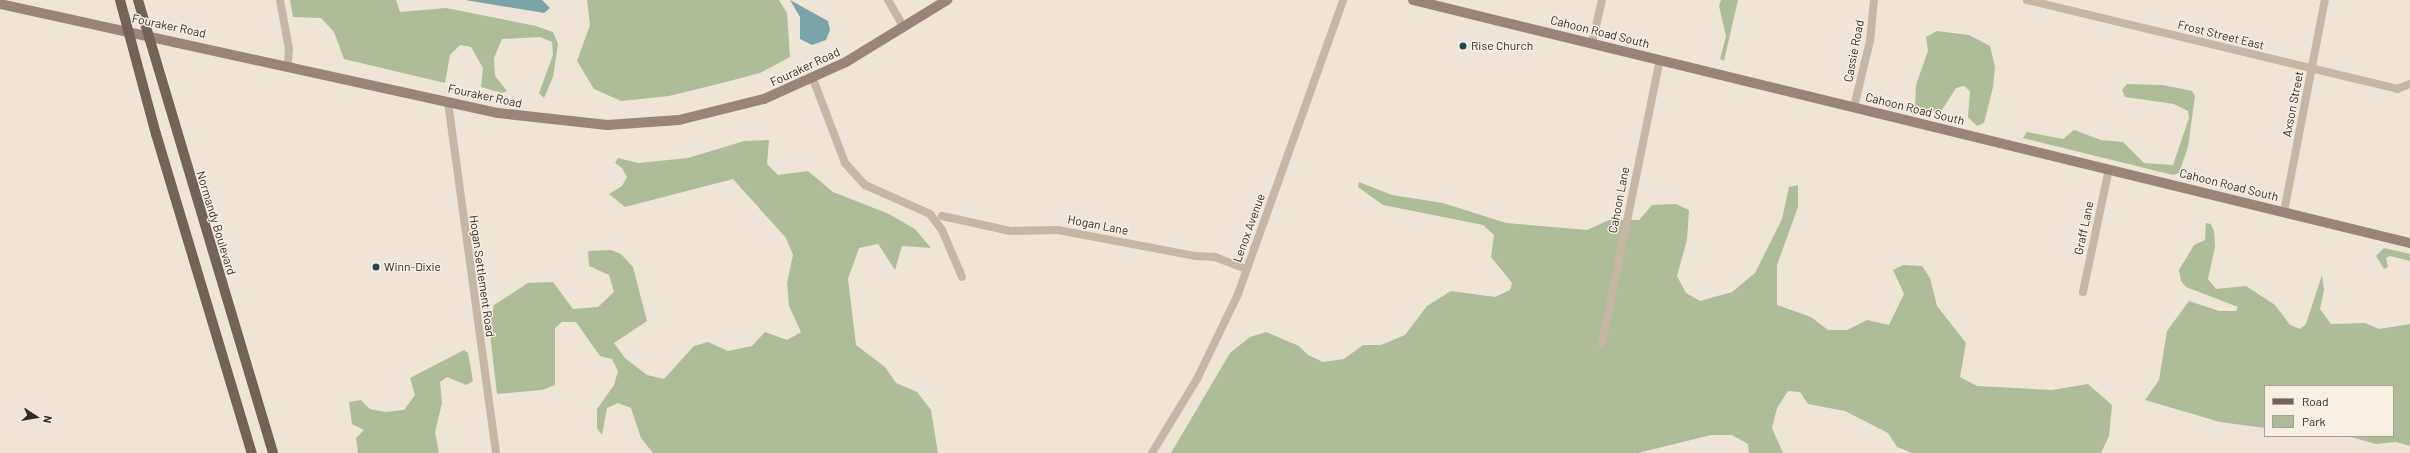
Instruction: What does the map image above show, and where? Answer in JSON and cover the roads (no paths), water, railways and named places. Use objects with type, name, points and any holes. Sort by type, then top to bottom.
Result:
[{"type":"main road","points":[[120,0],[127,30],[252,453]]},
{"type":"main road","name":"Normandy Boulevard","points":[[138,0],[146,34],[272,453]]},
{"type":"main road","name":"Fouraker Road","points":[[0,4],[288,65],[448,102],[525,117],[629,125],[679,120],[739,107],[813,79],[904,28],[947,0]]},
{"type":"main road","name":"Cahoon Road South","points":[[1413,0],[2410,243]]},
{"type":"street","points":[[280,0],[289,49],[288,65]]},
{"type":"street","points":[[888,0],[904,28]]},
{"type":"street","name":"Lenox Avenue","points":[[1152,453],[1214,347],[1247,269],[1343,0]]},
{"type":"street","points":[[1592,43],[1602,0]]},
{"type":"street","name":"Cassie Road","points":[[1854,107],[1869,46],[1874,0]]},
{"type":"street","name":"Frost Street East","points":[[2027,0],[2312,70],[2397,89],[2410,84]]},
{"type":"street","name":"Axson Street","points":[[2284,212],[2325,0]]},
{"type":"street","name":"Cahoon Lane","points":[[1602,344],[1660,60]]},
{"type":"street","points":[[813,79],[845,163],[865,185],[930,214],[942,230],[962,278]]},
{"type":"street","name":"Hogan Settlement Road","points":[[448,102],[496,453]]},
{"type":"street","name":"Graff Lane","points":[[2082,292],[2109,169]]},
{"type":"street","name":"Hogan Lane","points":[[942,216],[1010,231],[1058,230],[1195,256],[1215,256],[1247,269]]},
{"type":"water","points":[[465,0],[542,0],[550,8],[544,13]]},
{"type":"water","points":[[790,0],[828,21],[830,30],[826,40],[812,45],[800,39],[800,17]]},
{"type":"place","name":"Rise Church","points":[[1463,46]]},
{"type":"place","name":"Winn-Dixie","points":[[376,267]]}]
